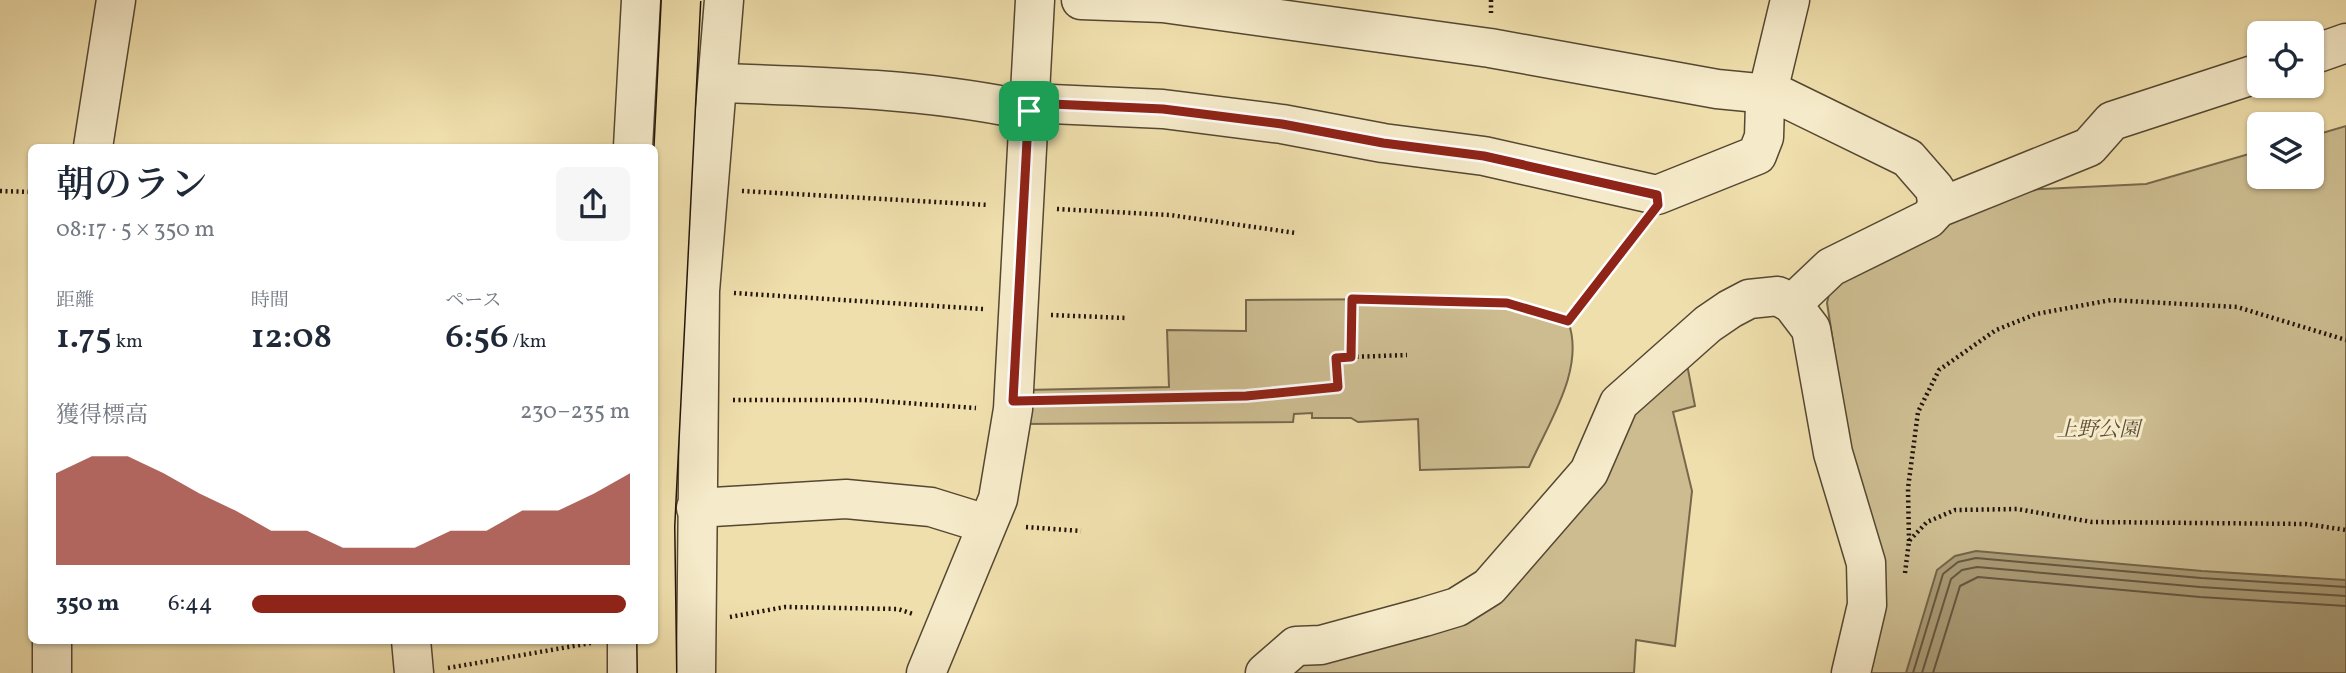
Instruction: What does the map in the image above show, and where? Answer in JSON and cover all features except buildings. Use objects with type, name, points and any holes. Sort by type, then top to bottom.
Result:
[{"type":"highway","points":[[658,465],[681,0]]},
{"type":"highway","points":[[657,644],[657,673]]},
{"type":"street","points":[[93,144],[116,0]]},
{"type":"street","points":[[633,144],[641,0]]},
{"type":"street","points":[[696,673],[700,291],[724,0]]},
{"type":"street","points":[[926,673],[998,499],[1013,401],[1035,0]]},
{"type":"street","points":[[1081,0],[1163,3],[1477,46],[1717,89],[1779,95],[1908,158],[1935,189],[1938,208]]},
{"type":"street","points":[[718,83],[816,86],[1029,107],[1163,109],[1282,124],[1383,143],[1484,156],[1657,195],[1757,155],[1766,130],[1768,95],[1790,0]]},
{"type":"street","points":[[2324,51],[2346,43]]},
{"type":"street","points":[[1792,304],[1831,267],[1928,219],[1938,208],[2088,147],[2112,121],[2247,77]]},
{"type":"street","points":[[1265,673],[1296,646],[1321,645],[1457,607],[1489,587],[1589,472],[1619,403],[1708,324],[1730,309],[1749,299],[1777,296],[1792,304],[1811,329],[1833,453],[1867,563],[1867,605],[1851,673]]},
{"type":"street","points":[[696,508],[846,499],[931,507],[986,524]]},
{"type":"street","points":[[904,673],[951,572],[965,575]]},
{"type":"street","points":[[413,644],[425,672]]},
{"type":"street","points":[[627,644],[627,673]]},
{"type":"path","points":[[0,191],[28,192]]},
{"type":"path","points":[[1351,357],[1352,299],[1507,303],[1568,321],[1658,205],[1657,195]]},
{"type":"path","points":[[700,291],[1126,318]]},
{"type":"path","points":[[1904,579],[1909,541],[1908,488],[1918,412],[1939,370],[1996,330],[2036,314],[2111,300],[2237,307],[2346,340]]},
{"type":"path","points":[[697,400],[864,401],[990,409],[1013,401],[1246,396],[1338,387],[1336,358],[1407,355]]},
{"type":"path","points":[[1909,541],[1927,522],[1955,510],[2017,509],[2092,522],[2306,524],[2346,530]]},
{"type":"path","points":[[986,524],[1081,531]]},
{"type":"path","points":[[695,623],[785,607],[898,609],[930,620]]},
{"type":"path","points":[[425,672],[580,644]]},
{"type":"green space","name":"上野公園","points":[[2346,126],[2346,673],[1869,673],[1849,445],[1827,303],[1829,294],[1840,280],[1918,245],[1973,208],[2020,190],[2146,184],[2247,155],[2247,189],[2324,189],[2324,132]]},
{"type":"green space","points":[[1430,299],[1507,303],[1568,321],[1572,339],[1569,377],[1529,467],[1420,470],[1418,419],[1358,422],[1351,418],[1312,418],[1312,413],[1294,414],[1293,422],[1023,424],[1025,390],[1169,387],[1167,330],[1246,331],[1246,300]]},
{"type":"green space","points":[[1686,359],[1695,406],[1673,412],[1692,491],[1675,646],[1636,640],[1634,673],[1278,673],[1298,656],[1457,620],[1617,429]]},
{"type":"water","points":[[1976,551],[2202,571],[2346,580],[2346,673],[1906,673],[1937,570],[1955,556]]},
{"type":"route","points":[[1029,103],[1163,109],[1282,124],[1383,143],[1484,156],[1657,195],[1658,205],[1568,321],[1507,303],[1352,299],[1351,357],[1336,358],[1338,387],[1246,396],[1013,401],[1029,111],[1029,103]]}]
